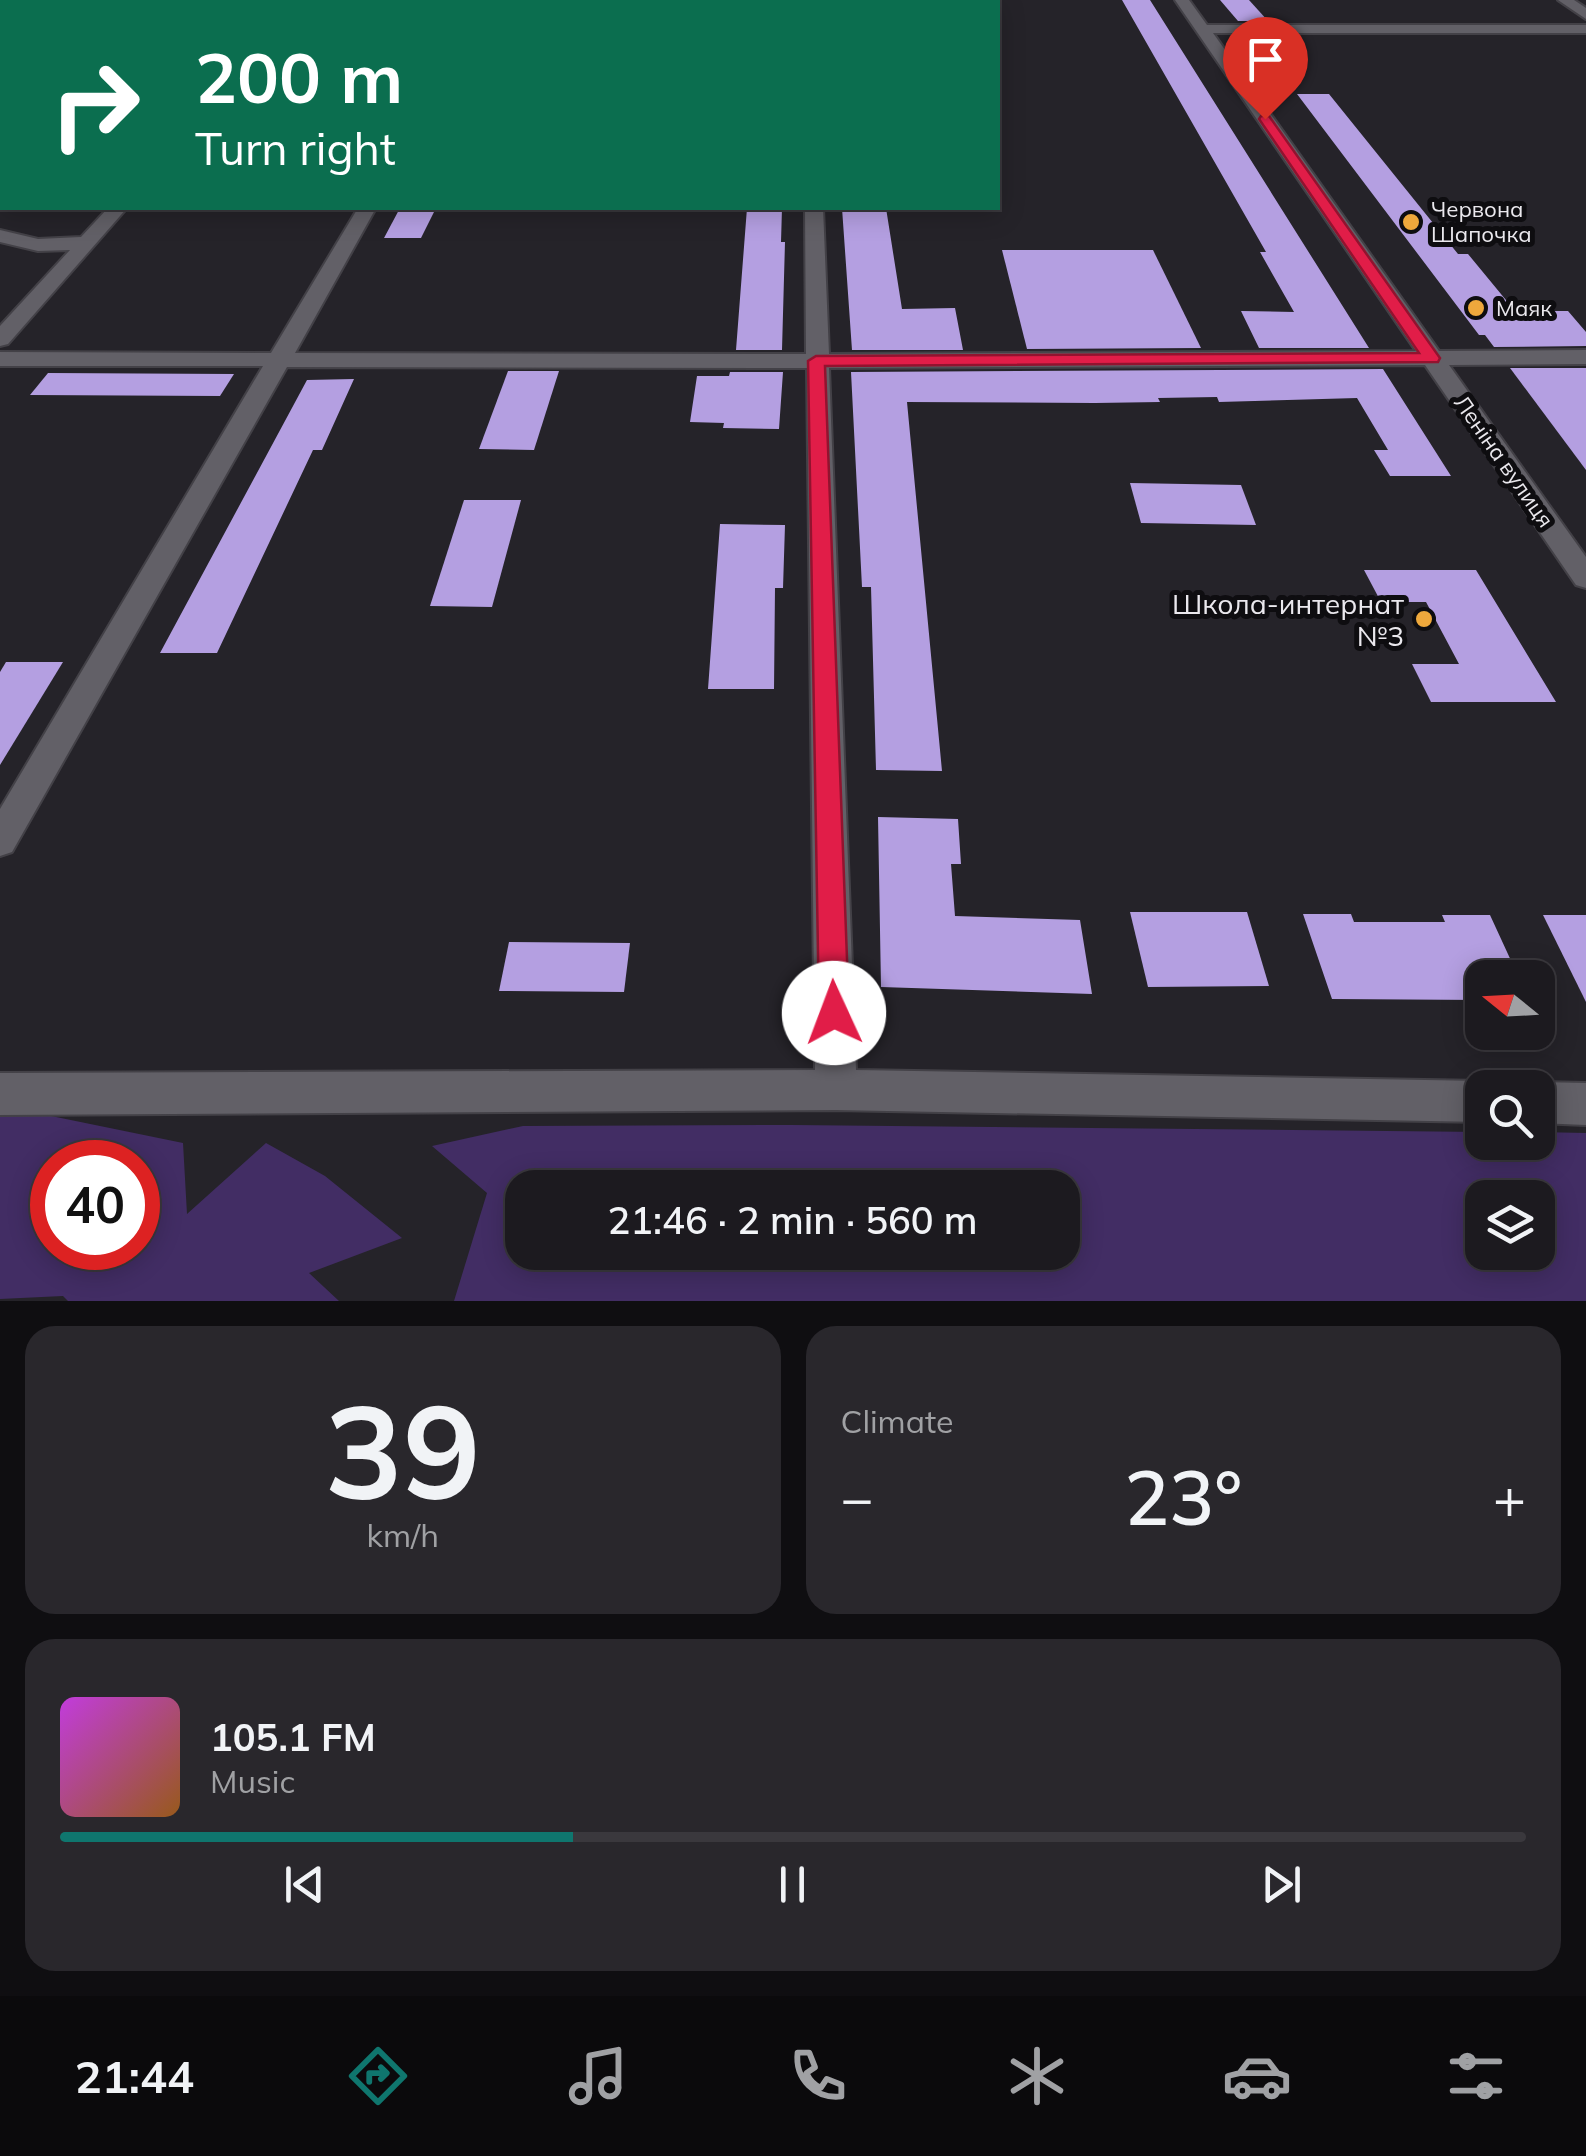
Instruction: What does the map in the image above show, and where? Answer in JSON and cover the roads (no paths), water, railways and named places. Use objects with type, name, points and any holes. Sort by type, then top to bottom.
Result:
[{"type":"street","name":"Леніна вулиця","points":[[1182,0],[1586,578]]},
{"type":"street","points":[[1565,0],[1586,15]]},
{"type":"street","points":[[1202,29],[1586,30]]},
{"type":"street","points":[[0,339],[116,210]]},
{"type":"street","points":[[0,841],[366,210]]},
{"type":"street","points":[[814,210],[836,1090]]},
{"type":"street","points":[[0,236],[38,245],[86,243]]},
{"type":"street","points":[[0,359],[816,361],[1586,357]]},
{"type":"street","points":[[0,1094],[836,1090],[1465,1102]]},
{"type":"street","points":[[1555,1103],[1586,1104]]},
{"type":"place","name":"Червона Шапочка","points":[[1411,222]]},
{"type":"place","name":"Маяк","points":[[1476,308]]},
{"type":"place","name":"Школа-интернат №3","points":[[1424,619]]}]
